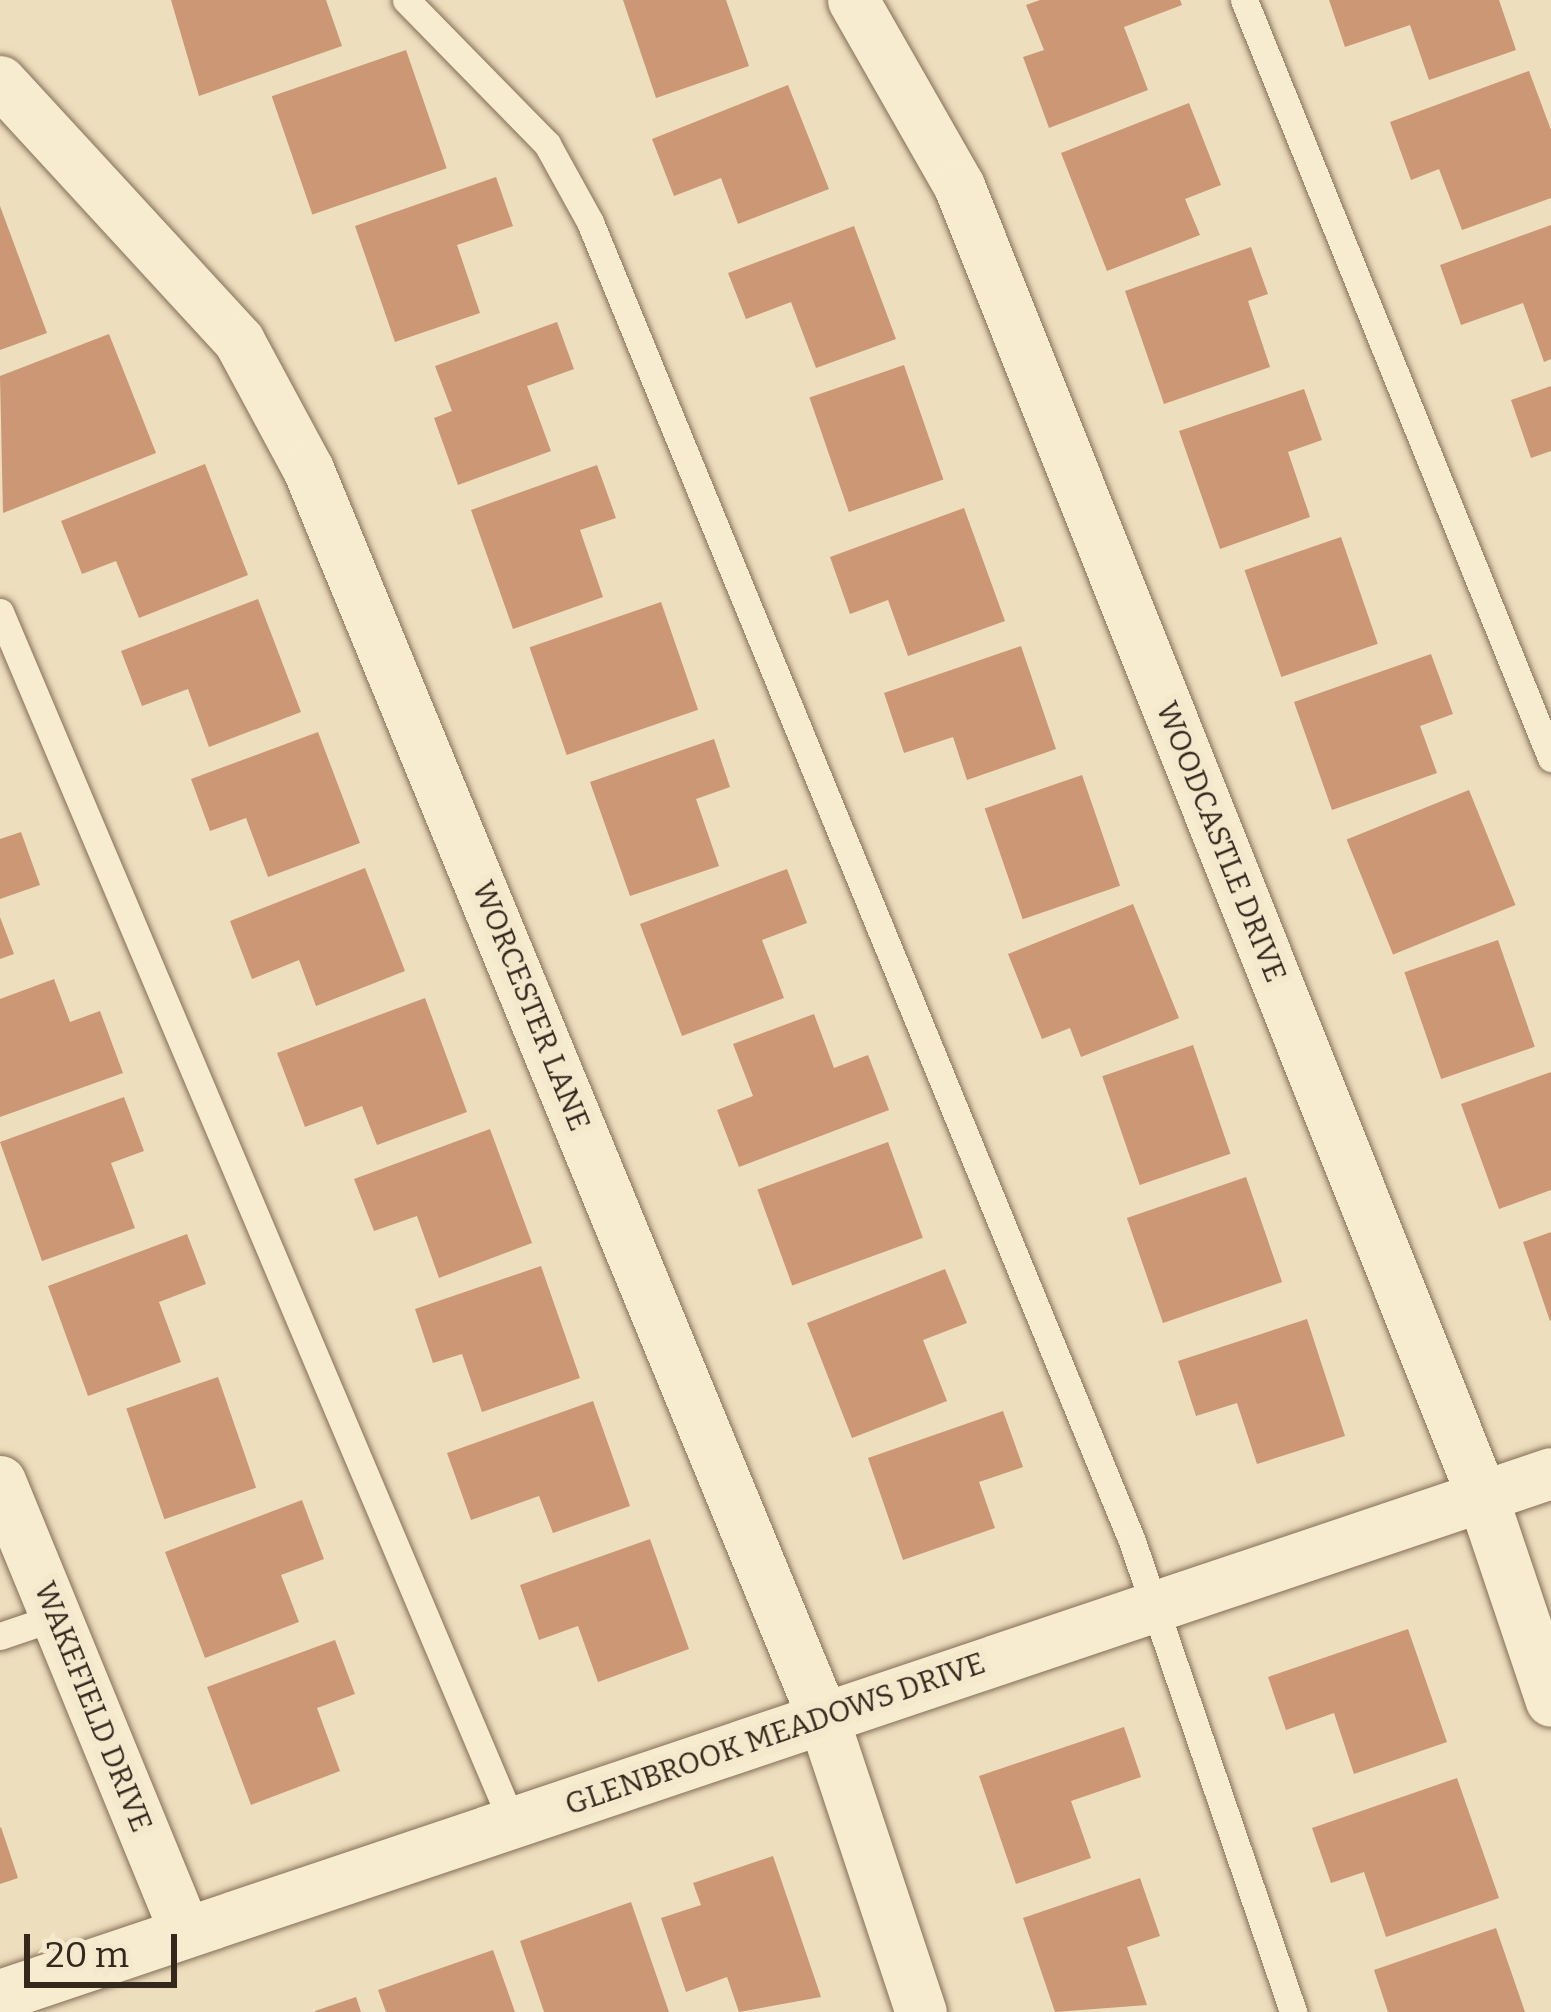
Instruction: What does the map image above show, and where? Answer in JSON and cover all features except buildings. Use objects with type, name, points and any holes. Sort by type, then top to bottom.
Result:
[{"type":"street","name":"WOODCASTLE DRIVE","points":[[853,0],[958,186],[1482,1496],[1551,1701]]},
{"type":"street","name":"WORCESTER LANE","points":[[0,81],[239,340],[308,469],[823,1718],[921,2012]]},
{"type":"street","name":"GLENBROOK MEADOWS DRIVE","points":[[0,1995],[1551,1473]]},
{"type":"street","name":"WAKEFIELD DRIVE","points":[[0,1481],[185,1933]]},
{"type":"lane","points":[[406,0],[547,144],[590,222],[1155,1606],[1293,2012]]},
{"type":"lane","points":[[1244,0],[1551,758]]},
{"type":"lane","points":[[0,611],[512,1822]]},
{"type":"lane","points":[[0,1636],[56,1617]]}]
